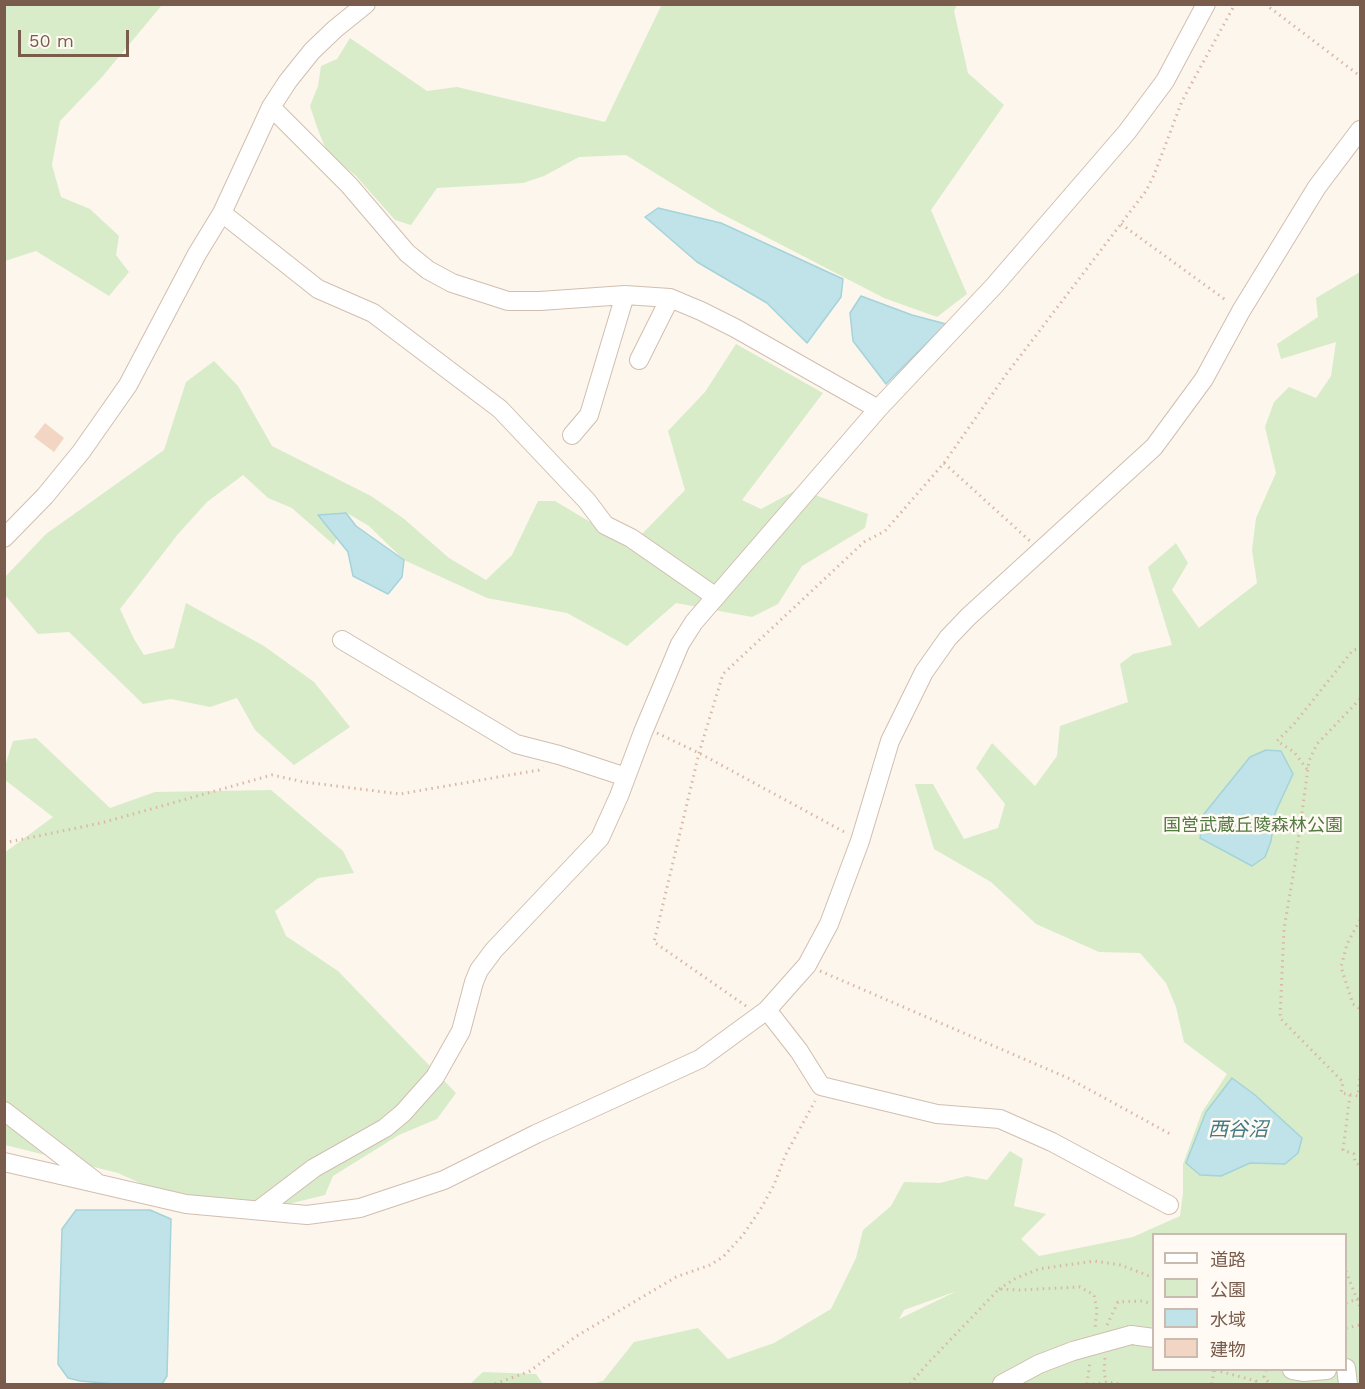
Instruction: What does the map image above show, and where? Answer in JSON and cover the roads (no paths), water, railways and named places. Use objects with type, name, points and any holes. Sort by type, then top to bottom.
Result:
[{"type":"street","points":[[4,538],[45,496],[81,452],[128,385],[197,254],[222,213],[271,108],[288,81],[312,51],[366,4]]},
{"type":"street","points":[[260,1209],[314,1168],[385,1128],[403,1113],[435,1077],[461,1031],[479,970],[600,838],[680,644],[694,622],[878,410],[994,286],[1127,132],[1165,81],[1206,4]]},
{"type":"street","points":[[271,108],[349,185],[407,253],[428,270],[476,292],[508,301],[626,295],[670,298],[735,328],[878,410]]},
{"type":"street","points":[[4,1162],[186,1204],[307,1215],[360,1208],[444,1180],[537,1134],[700,1059],[763,1013],[807,965],[830,924],[860,841],[890,741],[924,672],[948,638],[1040,550],[1154,447],[1204,378],[1241,311],[1317,187],[1360,130]]},
{"type":"street","points":[[222,213],[318,289],[373,313],[500,409],[587,501],[605,525],[630,538],[716,597]]},
{"type":"street","points":[[572,435],[589,415],[626,295]]},
{"type":"street","points":[[639,360],[670,298]]},
{"type":"street","points":[[610,514],[630,538]]},
{"type":"street","points":[[342,640],[516,744],[626,777]]},
{"type":"street","points":[[763,1013],[800,1051],[821,1086],[938,1114],[1000,1119],[1052,1142],[1169,1205]]},
{"type":"street","points":[[4,1111],[100,1185]]},
{"type":"street","points":[[1002,1384],[1039,1364],[1073,1351],[1131,1335],[1152,1338]]},
{"type":"street","points":[[1298,1371],[1315,1371]]},
{"type":"water","points":[[658,208],[721,223],[843,279],[841,297],[807,343],[767,303],[697,262],[645,217]]},
{"type":"water","points":[[861,296],[912,315],[946,324],[886,384],[853,341],[850,313]]},
{"type":"water","points":[[346,513],[356,526],[404,560],[402,577],[388,594],[353,576],[348,552],[318,515]]},
{"type":"water","points":[[1266,750],[1281,751],[1293,774],[1275,813],[1271,841],[1265,857],[1252,866],[1200,838],[1204,814],[1250,757]]},
{"type":"water","name":"西谷沼","points":[[1232,1078],[1255,1095],[1302,1138],[1298,1153],[1285,1164],[1250,1163],[1221,1176],[1200,1175],[1186,1163],[1206,1112]]},
{"type":"water","points":[[76,1210],[150,1210],[171,1219],[167,1376],[162,1384],[80,1381],[68,1378],[58,1364],[62,1229]]},
{"type":"park label","name":"国営武蔵丘陵森林公園","points":[[1253,826]]}]
